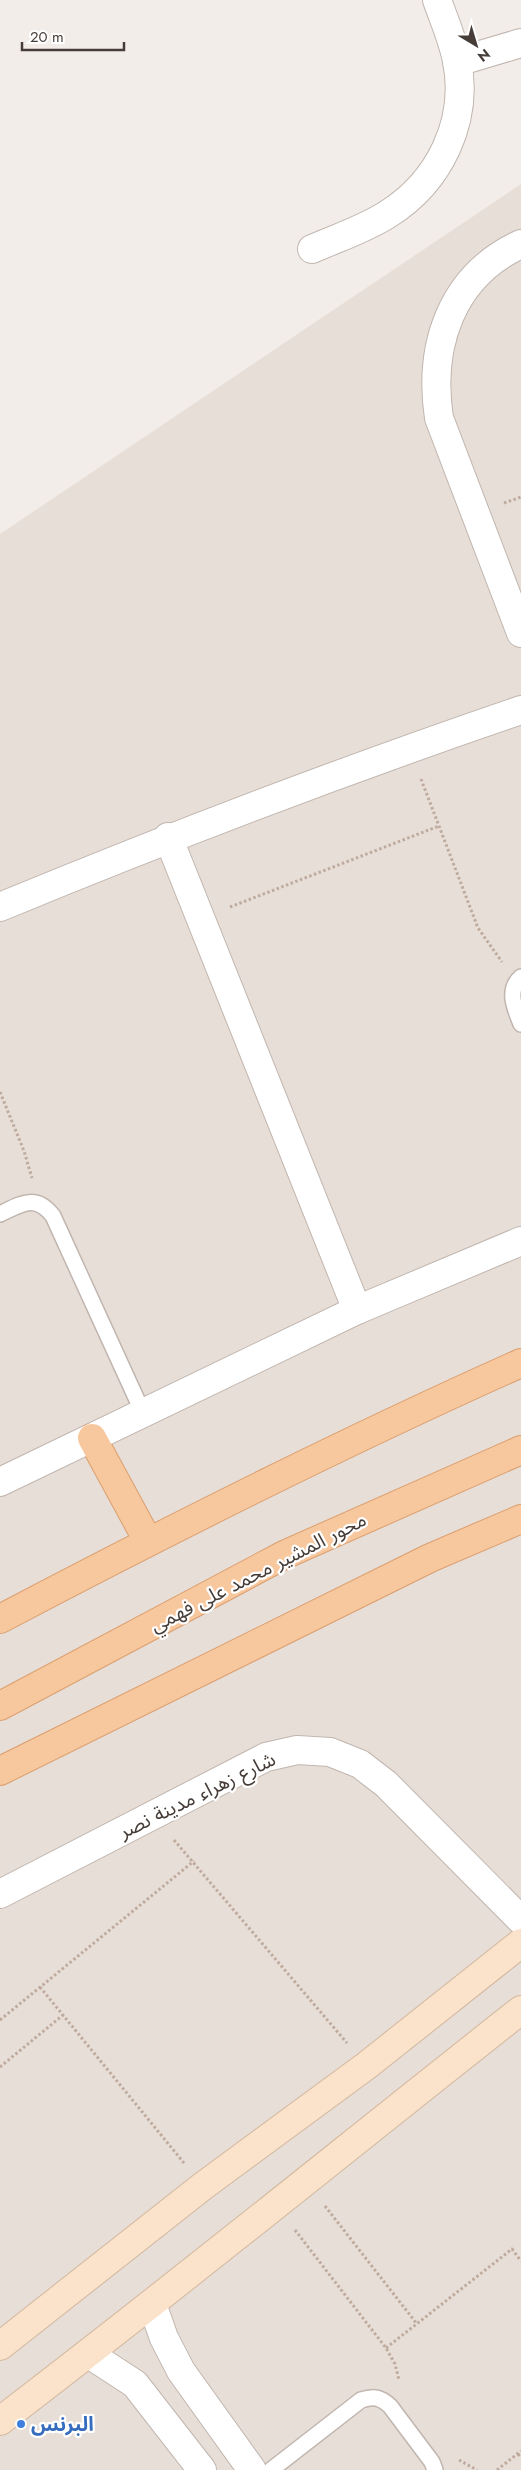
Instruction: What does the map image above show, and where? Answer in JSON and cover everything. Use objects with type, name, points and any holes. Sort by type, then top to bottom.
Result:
[{"type":"main road","points":[[0,1619],[148,1541],[434,1402],[521,1363]]},
{"type":"main road","points":[[92,1438],[148,1541]]},
{"type":"main road","name":"محور المشير محمد على فهمي","points":[[0,1706],[284,1555],[521,1450]]},
{"type":"main road","points":[[0,1771],[430,1558],[521,1518]]},
{"type":"street","points":[[312,249],[387,215],[407,201],[425,184],[439,163],[453,132],[460,89],[457,62],[451,37],[437,0]]},
{"type":"street","points":[[457,62],[521,43]]},
{"type":"street","points":[[521,244],[490,264],[477,275],[461,295],[449,318],[440,342],[435,392],[439,418],[521,633]]},
{"type":"street","points":[[0,907],[168,838],[409,748],[521,710]]},
{"type":"street","points":[[168,838],[357,1310]]},
{"type":"street","points":[[0,1482],[357,1310],[521,1241]]},
{"type":"street","name":"شارع زهراء مدينة نصر","points":[[0,1894],[266,1757],[297,1750],[330,1752],[360,1764],[386,1784],[521,1920]]},
{"type":"street","points":[[0,2346],[203,2186],[366,2066],[521,1943]]},
{"type":"street","points":[[0,2421],[152,2304],[274,2204],[519,2014]]},
{"type":"street","points":[[152,2304],[164,2338],[181,2372],[252,2470]]},
{"type":"street","points":[[88,2354],[135,2384],[202,2470]]},
{"type":"lane","points":[[520,978],[512,992],[514,1006],[521,1024]]},
{"type":"lane","points":[[0,1214],[26,1202],[36,1202],[46,1207],[53,1216],[144,1414]]},
{"type":"lane","points":[[271,2470],[361,2400],[372,2397],[382,2399],[390,2406],[432,2462],[434,2470]]},
{"type":"path","points":[[409,748],[478,928],[503,964],[520,978]]},
{"type":"path","points":[[200,918],[439,826]]},
{"type":"path","points":[[0,1092],[24,1151],[36,1202]]},
{"type":"path","points":[[152,1815],[194,1861],[366,2066]]},
{"type":"path","points":[[0,2020],[194,1861]]},
{"type":"path","points":[[40,1987],[203,2186]]},
{"type":"path","points":[[0,2067],[63,2015]]},
{"type":"path","points":[[305,2180],[417,2324]]},
{"type":"path","points":[[274,2204],[386,2348],[395,2364],[400,2380],[390,2406]]},
{"type":"path","points":[[386,2348],[512,2249],[521,2261]]},
{"type":"path","points":[[497,2470],[519,2453],[521,2458]]},
{"type":"shaded area","points":[[521,184],[521,2470],[0,2470],[0,534]]},
{"type":"place","name":"البرنس","points":[[21,2424]]}]
